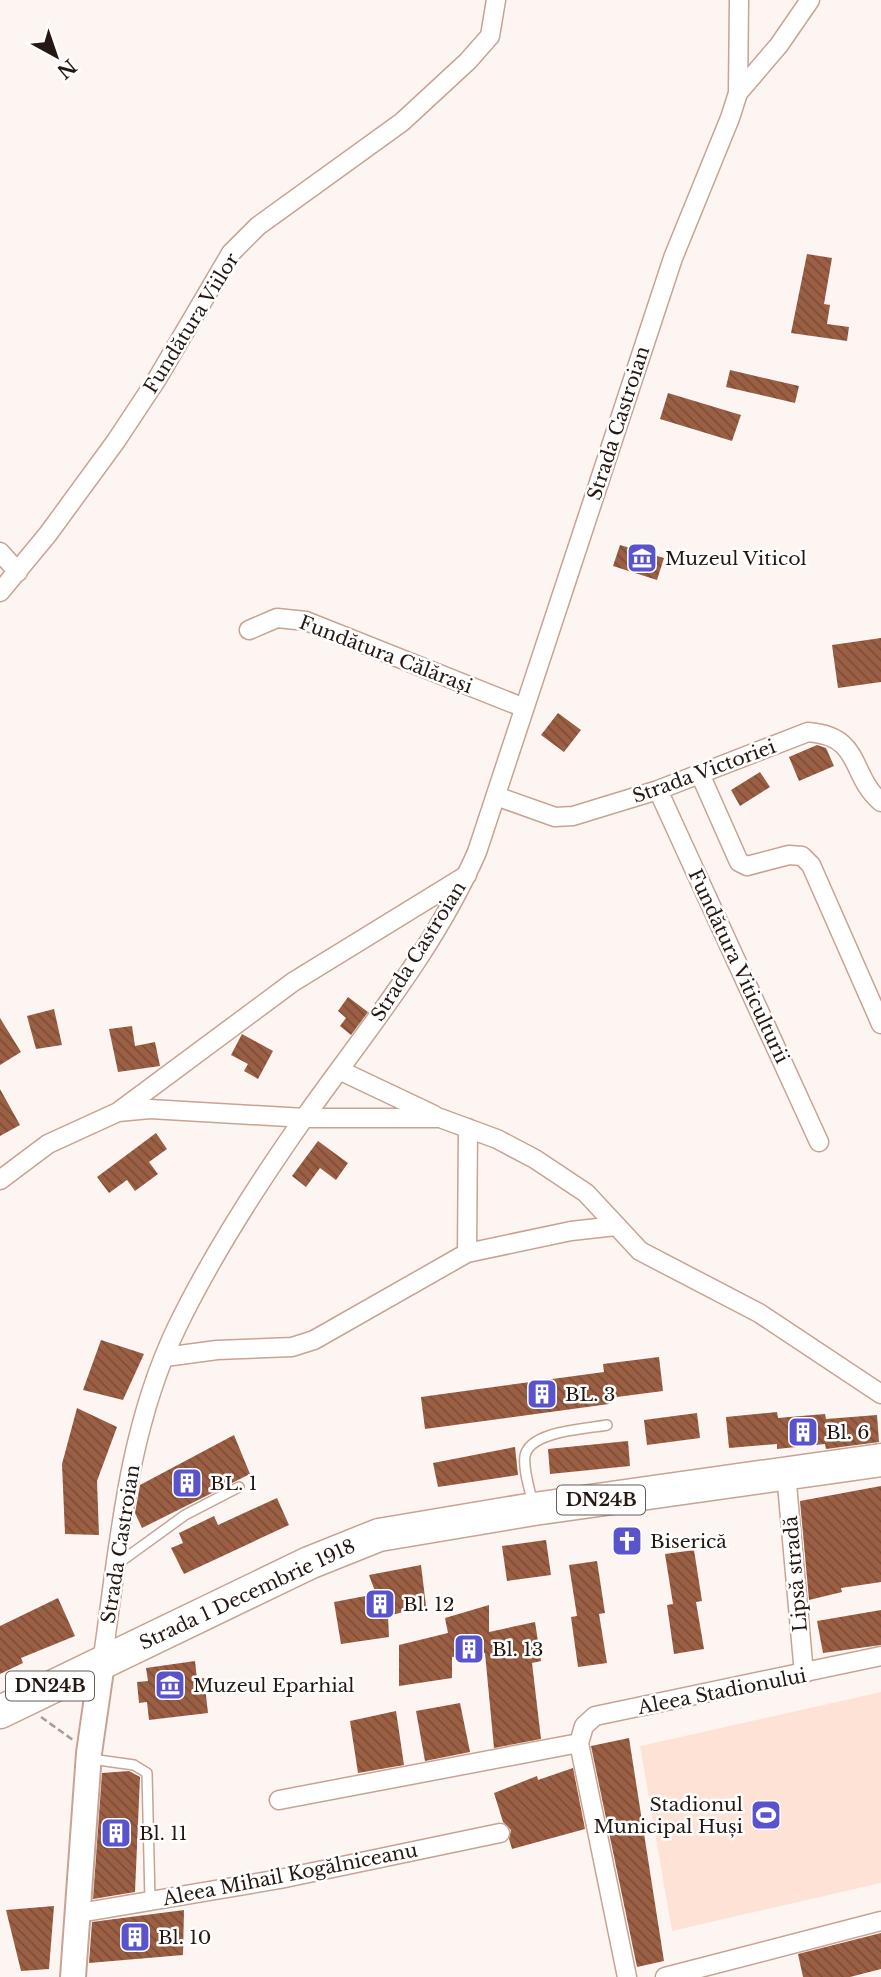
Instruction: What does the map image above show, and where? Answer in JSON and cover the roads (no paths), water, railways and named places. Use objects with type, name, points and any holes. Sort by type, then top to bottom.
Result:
[{"type":"highway","name":"Strada 1 Decembrie 1918","points":[[0,1712],[348,1546],[417,1527],[881,1460]]},
{"type":"main road","points":[[73,1977],[89,1756],[102,1663]]},
{"type":"street","name":"Fundătura Viilor","points":[[0,592],[116,441],[231,253],[258,226],[402,122],[468,61],[490,36],[496,0]]},
{"type":"street","points":[[738,93],[739,0]]},
{"type":"street","points":[[738,93],[779,45],[810,0]]},
{"type":"street","name":"Strada Castroian","points":[[102,1663],[121,1509],[136,1445],[165,1357],[177,1328],[219,1252],[305,1118],[431,939],[467,875],[496,796],[522,707],[673,258],[707,178],[738,93]]},
{"type":"street","points":[[0,552],[18,572]]},
{"type":"street","name":"Fundătura Călărași","points":[[248,630],[277,618],[306,621],[522,707]]},
{"type":"street","name":"Strada Victoriei","points":[[496,796],[555,817],[573,816],[700,774],[808,732],[829,734],[845,745],[881,802]]},
{"type":"street","points":[[700,774],[739,862],[747,866],[789,855],[802,856],[811,865],[881,1024]]},
{"type":"street","name":"Fundătura Viticulturii","points":[[658,789],[819,1142]]},
{"type":"street","points":[[0,1180],[8,1163],[118,1112],[293,982],[467,875]]},
{"type":"street","points":[[339,1070],[440,1118],[497,1139],[570,1181],[586,1193],[640,1251],[759,1313],[881,1394]]},
{"type":"street","points":[[118,1112],[150,1109],[305,1118],[440,1118]]},
{"type":"street","points":[[467,1253],[468,1128]]},
{"type":"street","points":[[165,1357],[217,1350],[292,1346],[314,1340],[467,1253],[571,1231],[616,1226]]},
{"type":"street","name":"Lipsă stradă","points":[[786,1473],[804,1674]]},
{"type":"street","name":"Aleea Stadionului","points":[[579,1743],[584,1726],[595,1716],[881,1656]]},
{"type":"street","points":[[279,1800],[579,1743],[627,1977]]},
{"type":"street","name":"Aleea Mihail Kogălniceanu","points":[[79,1913],[280,1879],[500,1833]]},
{"type":"street","points":[[665,1977],[881,1921]]},
{"type":"lane","points":[[534,1509],[524,1459],[527,1450],[540,1437],[607,1424]]},
{"type":"lane","points":[[114,1567],[185,1515],[239,1487]]},
{"type":"lane","points":[[89,1756],[134,1765],[147,1773],[150,1901]]},
{"type":"place","name":"Muzeul Viticol","points":[[642,558]]},
{"type":"place","name":"BL. 3","points":[[542,1394]]},
{"type":"place","name":"Bl. 6","points":[[803,1432]]},
{"type":"place","name":"BL. 1","points":[[187,1483]]},
{"type":"place","name":"Biserică","points":[[627,1541]]},
{"type":"place","name":"Bl. 12","points":[[380,1604]]},
{"type":"place","name":"Bl. 13","points":[[469,1649]]},
{"type":"place","name":"Muzeul Eparhial","points":[[170,1685]]},
{"type":"place","name":"Stadionul Municipal Huși","points":[[766,1815]]},
{"type":"place","name":"Bl. 11","points":[[116,1833]]},
{"type":"place","name":"Bl. 10","points":[[135,1937]]}]
